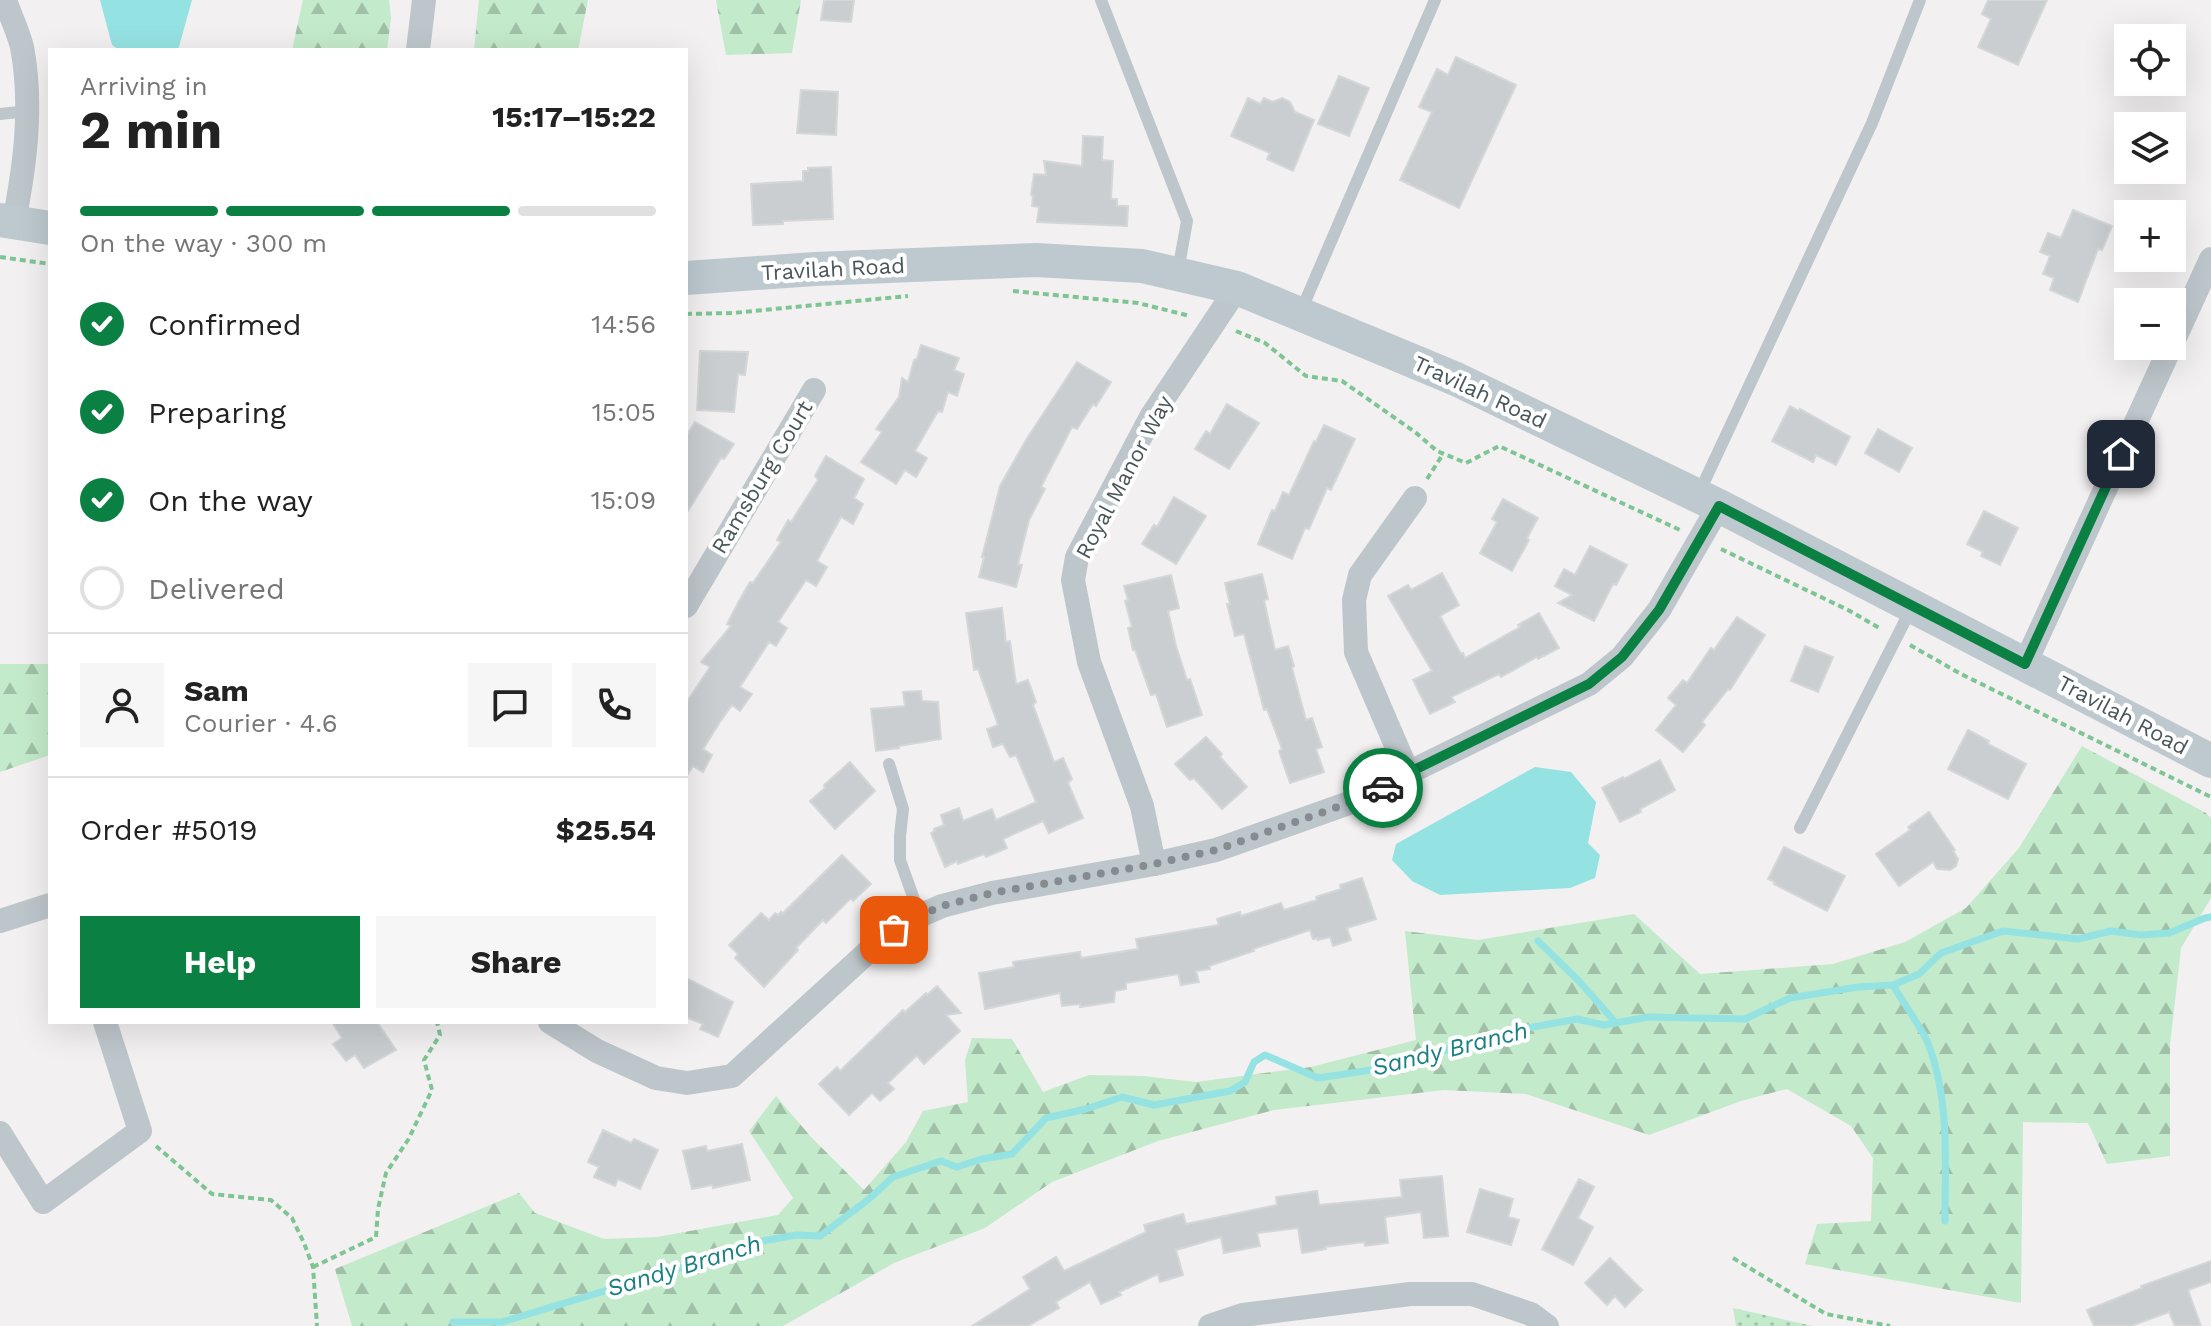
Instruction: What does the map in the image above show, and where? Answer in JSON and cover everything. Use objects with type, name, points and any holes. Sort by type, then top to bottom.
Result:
[{"type":"main road","points":[[7,221],[48,228]]},
{"type":"main road","name":"Travilah Road","points":[[688,278],[1036,260],[1142,266],[1237,288],[1456,379],[1708,501],[2211,761]]},
{"type":"street","points":[[5,0],[21,46],[28,111],[24,170],[7,221]]},
{"type":"street","points":[[418,48],[424,0]]},
{"type":"street","points":[[2186,314],[2211,259]]},
{"type":"street","name":"Royal Manor Way","points":[[1154,864],[1142,806],[1089,662],[1073,580],[1077,557],[1151,417],[1237,288]]},
{"type":"street","points":[[2025,664],[2165,360]]},
{"type":"street","name":"Ramsburg Court","points":[[688,603],[814,390]]},
{"type":"street","points":[[1408,773],[1356,652],[1354,600],[1360,575],[1415,498]]},
{"type":"street","points":[[553,1024],[597,1051],[656,1078],[687,1083],[732,1076],[881,940],[908,921],[942,906],[992,893],[1216,850],[1366,797],[1408,773],[1589,684],[1622,657],[1659,610],[1700,539],[1708,501]]},
{"type":"street","points":[[0,921],[48,906]]},
{"type":"street","points":[[0,1133],[43,1202],[140,1131],[106,1024]]},
{"type":"street","points":[[1210,1326],[1243,1315],[1410,1294],[1472,1294],[1531,1314],[1547,1326]]},
{"type":"lane","points":[[1101,0],[1187,221],[1177,274]]},
{"type":"lane","points":[[1300,314],[1435,0]]},
{"type":"lane","points":[[1708,501],[1872,123],[1920,0]]},
{"type":"lane","points":[[0,114],[28,111]]},
{"type":"lane","points":[[1800,828],[1912,606]]},
{"type":"lane","points":[[889,764],[903,809],[900,860],[920,916]]},
{"type":"path","points":[[0,257],[48,264]]},
{"type":"path","points":[[1000,290],[1138,303],[1215,322],[1265,343],[1306,376],[1342,381],[1443,454],[1466,463],[1499,446],[1850,611],[1961,674],[2211,797]]},
{"type":"path","points":[[688,314],[733,313],[922,294]]},
{"type":"path","points":[[1415,498],[1443,454]]},
{"type":"path","points":[[313,1267],[376,1237],[386,1173],[408,1140],[432,1090],[424,1060],[440,1035],[437,1024]]},
{"type":"path","points":[[140,1131],[212,1194],[271,1200],[292,1218],[313,1267],[317,1326]]},
{"type":"path","points":[[1733,1258],[1826,1314],[1890,1326]]},
{"type":"green space","points":[[303,0],[389,0],[391,18],[387,48],[292,48]]},
{"type":"green space","points":[[479,0],[588,0],[578,48],[474,48]]},
{"type":"green space","points":[[716,0],[801,0],[792,53],[726,55]]},
{"type":"green space","points":[[0,664],[48,664],[48,756],[0,772]]},
{"type":"green space","points":[[2082,746],[2211,818],[2211,898],[2181,948],[2170,1045],[2170,1156],[2107,1164],[2088,1123],[2023,1122],[2021,1303],[1805,1264],[1817,1224],[1871,1221],[1873,1158],[1851,1126],[1787,1089],[1741,1101],[1649,1135],[1526,1094],[1444,1090],[1274,1110],[1158,1141],[1052,1182],[985,1228],[894,1263],[783,1326],[352,1326],[335,1269],[519,1193],[535,1213],[604,1239],[657,1237],[778,1215],[793,1198],[749,1131],[776,1096],[811,1137],[864,1190],[906,1142],[923,1111],[968,1102],[965,1060],[972,1038],[1012,1039],[1043,1092],[1089,1075],[1143,1076],[1196,1082],[1311,1067],[1416,1040],[1405,931],[1478,940],[1634,914],[1700,974],[1833,964],[1905,942],[1966,908],[2019,848]]},
{"type":"green space","points":[[1733,1308],[1813,1326],[1736,1326]]},
{"type":"water","points":[[100,0],[192,0],[179,48],[116,48],[112,45]]},
{"type":"water","points":[[1535,767],[1571,772],[1596,802],[1588,843],[1600,855],[1595,878],[1570,888],[1440,895],[1412,881],[1392,860],[1396,844]]},
{"type":"building","points":[[824,0],[854,0],[851,22],[821,20]]},
{"type":"building","points":[[1988,0],[2047,0],[2018,65],[1978,47],[1991,19],[1982,14]]},
{"type":"building","points":[[1456,57],[1516,85],[1459,208],[1400,180],[1432,112],[1419,107],[1437,69],[1448,75]]},
{"type":"building","points":[[1339,76],[1369,88],[1349,136],[1318,124]]},
{"type":"building","points":[[801,90],[838,92],[836,135],[797,133]]},
{"type":"building","points":[[1248,98],[1260,104],[1264,98],[1273,102],[1282,98],[1290,102],[1295,112],[1314,120],[1293,171],[1267,159],[1270,153],[1231,136]]},
{"type":"building","points":[[1083,136],[1103,137],[1102,160],[1113,161],[1111,199],[1117,199],[1117,206],[1128,206],[1127,226],[1037,222],[1039,207],[1032,206],[1031,195],[1034,174],[1046,175],[1044,161],[1082,166]]},
{"type":"building","points":[[831,167],[833,219],[753,225],[751,184],[803,181],[803,171],[808,171],[808,168]]},
{"type":"building","points":[[2073,210],[2112,226],[2102,250],[2098,249],[2078,302],[2050,290],[2054,278],[2043,274],[2050,256],[2040,252],[2048,233],[2061,238]]},
{"type":"building","points":[[921,345],[959,358],[954,370],[964,374],[957,396],[948,392],[942,412],[938,411],[915,451],[927,458],[916,477],[905,470],[896,484],[861,462],[882,432],[876,429],[899,397],[902,378],[908,382]]},
{"type":"building","points":[[700,351],[748,352],[745,375],[738,374],[734,412],[697,410]]},
{"type":"building","points":[[1077,362],[1111,382],[1077,429],[1072,427],[1041,487],[1045,489],[1029,520],[1018,564],[1022,565],[1016,587],[979,577],[1000,486]]},
{"type":"building","points":[[1227,404],[1259,423],[1229,469],[1195,449],[1206,431],[1210,434]]},
{"type":"building","points":[[1790,406],[1850,437],[1836,465],[1816,455],[1813,462],[1772,441]]},
{"type":"building","points":[[695,422],[734,444],[724,459],[721,458],[688,511],[688,433]]},
{"type":"building","points":[[1324,425],[1355,439],[1331,490],[1327,488],[1309,529],[1305,528],[1292,559],[1258,544],[1272,510],[1275,511],[1283,492],[1289,495]]},
{"type":"building","points":[[1878,429],[1912,448],[1899,472],[1865,453]]},
{"type":"building","points":[[826,456],[864,479],[854,498],[863,504],[853,524],[841,517],[817,561],[827,567],[816,586],[806,580],[778,622],[787,628],[776,646],[769,642],[740,687],[752,694],[740,711],[732,705],[703,749],[712,755],[703,772],[693,766],[688,774],[688,700],[710,667],[701,662],[731,626],[727,624],[739,601],[781,542],[777,540],[788,520],[791,522],[818,480],[815,476]]},
{"type":"building","points":[[1174,497],[1206,516],[1176,564],[1142,544],[1154,525],[1157,527]]},
{"type":"building","points":[[1503,499],[1538,518],[1512,571],[1480,553],[1497,522],[1492,519]]},
{"type":"building","points":[[1984,511],[2018,528],[2000,565],[1981,556],[1983,552],[1967,544]]},
{"type":"building","points":[[1590,546],[1627,565],[1616,585],[1613,584],[1594,621],[1558,603],[1572,595],[1555,586],[1564,569],[1575,575]]},
{"type":"building","points":[[1442,573],[1459,605],[1440,616],[1465,658],[1539,613],[1559,648],[1501,677],[1499,674],[1451,697],[1455,702],[1430,714],[1413,680],[1432,671],[1388,596],[1408,585],[1411,590]]},
{"type":"building","points":[[1262,574],[1268,599],[1264,600],[1275,650],[1288,646],[1306,720],[1312,718],[1322,747],[1316,749],[1324,772],[1290,783],[1279,751],[1282,749],[1267,709],[1264,710],[1244,634],[1235,636],[1227,604],[1230,604],[1225,583]]},
{"type":"building","points":[[1171,575],[1179,608],[1168,611],[1187,680],[1190,679],[1202,715],[1167,727],[1156,694],[1151,695],[1133,650],[1124,586]]},
{"type":"building","points":[[1002,608],[1016,684],[1028,680],[1036,702],[1033,705],[1054,762],[1063,758],[1072,779],[1068,783],[1083,818],[1049,833],[1043,821],[1003,839],[1007,848],[986,857],[984,854],[945,867],[931,833],[944,825],[941,815],[959,808],[963,821],[992,809],[996,820],[1036,802],[1016,755],[1010,757],[1003,744],[993,747],[987,729],[998,725],[978,669],[974,670],[966,613]]},
{"type":"building","points":[[1737,617],[1765,635],[1730,690],[1702,722],[1705,725],[1683,752],[1656,730],[1676,705],[1668,698],[1683,680],[1687,683]]},
{"type":"building","points":[[1805,646],[1833,657],[1818,692],[1791,681]]},
{"type":"building","points":[[921,691],[922,701],[938,702],[941,739],[876,751],[871,709],[905,706],[903,692]]},
{"type":"building","points":[[1968,730],[2026,764],[2008,799],[1948,769]]},
{"type":"building","points":[[1206,737],[1247,787],[1222,809],[1194,778],[1190,780],[1175,764]]},
{"type":"building","points":[[1660,760],[1675,790],[1620,822],[1602,788]]},
{"type":"building","points":[[850,762],[875,791],[835,829],[810,801]]},
{"type":"building","points":[[1929,812],[1955,850],[1958,859],[1956,866],[1950,870],[1937,869],[1933,862],[1899,886],[1876,854]]},
{"type":"building","points":[[1784,847],[1845,876],[1827,911],[1768,879]]},
{"type":"building","points":[[842,855],[871,884],[853,901],[851,898],[826,923],[823,920],[764,987],[735,958],[738,954],[729,945],[761,913],[769,920],[775,913],[782,914]]},
{"type":"building","points":[[1362,878],[1376,919],[1347,928],[1351,940],[1333,946],[1330,937],[1313,939],[1310,930],[1209,966],[1210,969],[1196,971],[1199,982],[1181,985],[1178,974],[1126,983],[1126,989],[1115,991],[1114,1002],[1062,1006],[1060,993],[985,1009],[979,973],[1014,967],[1013,962],[1039,958],[1080,952],[1081,958],[1138,949],[1136,939],[1219,925],[1217,919],[1240,912],[1241,916],[1281,903],[1284,910],[1317,900],[1316,897],[1341,889],[1340,885]]},
{"type":"building","points":[[688,979],[733,1002],[718,1037],[700,1029],[703,1024],[688,1018]]},
{"type":"building","points":[[937,986],[961,1013],[946,1015],[960,1031],[924,1064],[915,1057],[888,1083],[894,1089],[880,1101],[872,1093],[849,1115],[819,1084],[837,1067],[840,1071],[903,1010],[905,1012]]},
{"type":"building","points":[[333,1024],[378,1024],[396,1050],[364,1068],[355,1055],[346,1061],[333,1044],[342,1038]]},
{"type":"building","points":[[603,1130],[631,1143],[634,1139],[658,1150],[640,1189],[618,1179],[615,1186],[594,1177],[599,1167],[588,1162]]},
{"type":"building","points":[[742,1144],[750,1180],[692,1189],[683,1151],[706,1146],[707,1151]]},
{"type":"building","points":[[1442,1176],[1448,1236],[1424,1238],[1421,1212],[1385,1217],[1388,1243],[1365,1246],[1364,1242],[1302,1253],[1298,1228],[1257,1233],[1260,1246],[1224,1253],[1221,1237],[1176,1250],[1183,1275],[1160,1282],[1158,1274],[1101,1304],[1090,1282],[1056,1302],[1059,1308],[1028,1326],[972,1326],[1030,1289],[1023,1277],[1056,1257],[1064,1271],[1146,1232],[1144,1225],[1183,1214],[1186,1224],[1277,1205],[1276,1197],[1317,1191],[1319,1205],[1402,1197],[1400,1180]]},
{"type":"building","points":[[1579,1179],[1594,1187],[1578,1218],[1593,1227],[1573,1265],[1542,1249]]},
{"type":"building","points":[[1480,1189],[1513,1199],[1508,1217],[1519,1220],[1511,1245],[1467,1232]]},
{"type":"building","points":[[1610,1258],[1642,1290],[1625,1307],[1615,1296],[1607,1305],[1585,1283]]},
{"type":"building","points":[[2211,1261],[2211,1282],[2188,1290],[2201,1326],[2175,1326],[2169,1312],[2131,1326],[2094,1326],[2087,1310],[2141,1286]]},
{"type":"waterway","name":"Sandy Branch","points":[[453,1322],[502,1322],[757,1242],[796,1235],[820,1236],[893,1177],[941,1161],[957,1167],[1012,1154],[1046,1118],[1122,1097],[1154,1105],[1230,1091],[1245,1082],[1254,1062],[1265,1055],[1318,1078],[1378,1069],[1405,1058],[1425,1060],[1456,1045],[1495,1040],[1528,1028],[1577,1019],[1604,1025],[1648,1017],[1745,1019],[1790,998],[1893,985],[1919,974],[1941,953],[2003,931],[2078,939],[2111,931],[2141,935],[2169,933],[2211,917]]},
{"type":"waterway","points":[[1538,941],[1616,1023]]},
{"type":"waterway","points":[[1893,985],[1928,1043],[1940,1086],[1945,1131],[1945,1221]]},
{"type":"way so far","points":[[894,930],[942,906],[992,893],[1216,850],[1366,797],[1383,788]]},
{"type":"route","points":[[1383,788],[1589,684],[1622,657],[1659,610],[1719,506],[2025,664],[2121,454]]}]
